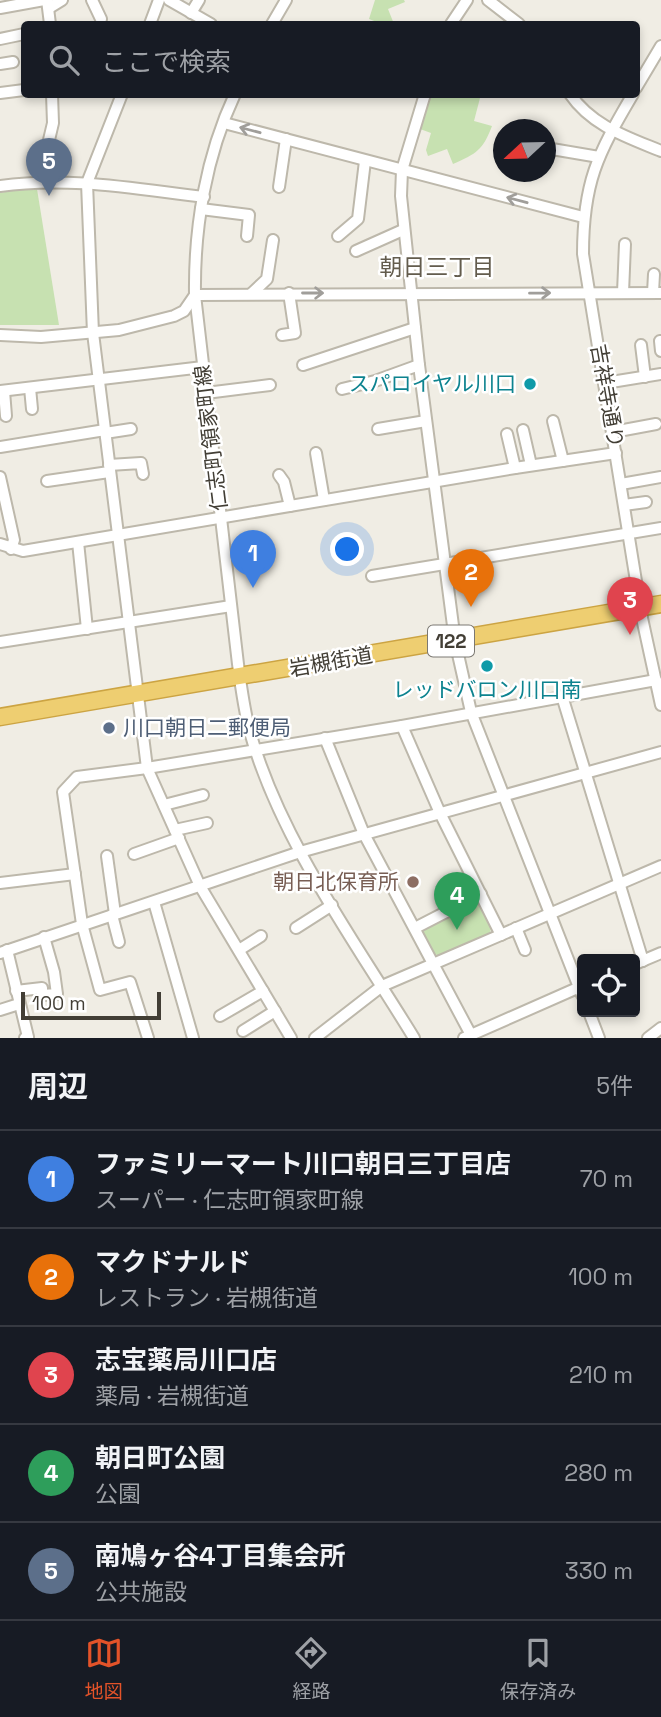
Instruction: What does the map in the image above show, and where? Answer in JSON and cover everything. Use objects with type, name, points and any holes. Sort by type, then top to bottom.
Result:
[{"type":"highway","name":"岩槻街道","points":[[0,728],[138,700],[641,613],[661,604]]},
{"type":"highway","name":"岩槻街道","points":[[641,613],[661,615]]},
{"type":"highway","name":"岩槻街道","points":[[0,717],[138,700]]},
{"type":"street","points":[[0,8],[62,0]]},
{"type":"street","points":[[92,0],[101,19]]},
{"type":"street","points":[[151,21],[159,0]]},
{"type":"street","points":[[169,0],[206,21]]},
{"type":"street","points":[[191,13],[199,0]]},
{"type":"street","points":[[274,21],[286,0]]},
{"type":"street","points":[[453,21],[467,0]]},
{"type":"street","points":[[488,0],[515,21]]},
{"type":"street","points":[[47,3],[50,21]]},
{"type":"street","points":[[0,39],[21,35]]},
{"type":"street","points":[[640,81],[661,46]]},
{"type":"street","points":[[0,64],[13,62]]},
{"type":"street","points":[[0,93],[21,90]]},
{"type":"street","points":[[39,182],[53,123],[52,98]]},
{"type":"street","points":[[120,98],[88,183],[93,333],[147,768],[200,886],[291,1038]]},
{"type":"street","name":"仁志町領家町線","points":[[233,98],[223,123],[201,209],[196,250],[195,295],[241,683],[256,749],[275,802],[300,852],[414,1038]]},
{"type":"street","points":[[424,98],[402,170],[403,230],[456,645],[471,712],[577,980]]},
{"type":"street","points":[[573,98],[579,107],[612,131],[661,151]]},
{"type":"street","name":"吉祥寺通り","points":[[631,98],[599,156],[589,186],[583,217],[583,254],[641,613],[661,705]]},
{"type":"street","points":[[223,123],[583,217]]},
{"type":"street","points":[[278,187],[286,139]]},
{"type":"street","points":[[556,150],[599,156]]},
{"type":"street","points":[[338,236],[358,219],[365,160]]},
{"type":"street","points":[[0,186],[39,182],[88,183],[204,197]]},
{"type":"street","points":[[201,209],[249,215],[247,236]]},
{"type":"street","points":[[356,251],[403,230]]},
{"type":"street","points":[[251,294],[267,279],[273,240]]},
{"type":"street","points":[[622,293],[625,244]]},
{"type":"street","points":[[0,335],[41,337],[131,328],[184,311],[195,295],[657,293],[654,274]]},
{"type":"street","points":[[282,335],[295,333],[289,293]]},
{"type":"street","points":[[303,365],[415,328]]},
{"type":"street","points":[[641,345],[645,377]]},
{"type":"street","points":[[342,389],[375,381],[419,365]]},
{"type":"street","points":[[6,416],[2,391],[203,367]]},
{"type":"street","points":[[605,383],[661,374]]},
{"type":"street","points":[[206,393],[270,385]]},
{"type":"street","points":[[30,388],[32,409]]},
{"type":"street","points":[[378,429],[426,421]]},
{"type":"street","points":[[553,421],[563,461]]},
{"type":"street","points":[[613,432],[656,424]]},
{"type":"street","points":[[0,447],[131,429]]},
{"type":"street","points":[[523,430],[531,466]]},
{"type":"street","points":[[507,434],[515,468]]},
{"type":"street","points":[[316,453],[324,500]]},
{"type":"street","points":[[0,544],[23,551],[433,481],[617,453]]},
{"type":"street","points":[[47,481],[141,463],[143,474]]},
{"type":"street","points":[[279,475],[284,482],[290,506]]},
{"type":"street","points":[[0,477],[14,540],[11,549]]},
{"type":"street","points":[[621,484],[661,477]]},
{"type":"street","points":[[624,505],[646,502]]},
{"type":"street","points":[[372,576],[661,528]]},
{"type":"street","points":[[78,542],[87,629]]},
{"type":"street","points":[[0,642],[231,606]]},
{"type":"street","points":[[148,1038],[130,982],[100,990],[82,924],[63,792],[77,777],[402,726],[656,680]]},
{"type":"street","points":[[562,696],[620,883],[637,954]]},
{"type":"street","points":[[402,726],[440,813],[501,934]]},
{"type":"street","points":[[325,738],[364,834],[434,963],[468,1036],[577,992]]},
{"type":"street","points":[[25,1038],[28,1037],[3,951],[300,852],[661,752]]},
{"type":"street","points":[[164,805],[203,795]]},
{"type":"street","points":[[134,854],[207,823]]},
{"type":"street","points":[[107,856],[120,942]]},
{"type":"street","points":[[315,1038],[382,986],[661,866]]},
{"type":"street","points":[[0,883],[75,874]]},
{"type":"street","points":[[415,928],[481,894]]},
{"type":"street","points":[[154,902],[193,1038]]},
{"type":"street","points":[[296,929],[332,905]]},
{"type":"street","points":[[516,928],[525,950]]},
{"type":"street","points":[[239,950],[261,936]]},
{"type":"street","points":[[0,985],[42,988],[42,995],[57,994],[44,937]]},
{"type":"street","points":[[640,962],[661,953]]},
{"type":"street","points":[[220,1016],[263,991]]},
{"type":"street","points":[[0,1010],[19,1004]]},
{"type":"street","points":[[243,1031],[275,1011]]},
{"type":"street","points":[[591,1017],[599,1038]]},
{"type":"street","points":[[648,1038],[661,1028]]},
{"type":"green space","points":[[375,0],[404,0],[405,2],[388,9],[393,21],[369,19]]},
{"type":"green space","points":[[429,98],[480,98],[474,121],[492,126],[482,146],[453,164],[447,149],[428,156],[426,150],[431,133],[420,129]]},
{"type":"green space","points":[[37,189],[59,325],[0,325],[0,193]]},
{"type":"green space","points":[[475,901],[479,902],[491,928],[490,933],[440,956],[434,954],[422,928]]},
{"type":"place","name":"南鳩ヶ谷4丁目集会所","points":[[49,196]]},
{"type":"place","name":"スパロイヤル川口","points":[[530,384]]},
{"type":"place","name":"ファミリーマート川口朝日三丁目店","points":[[253,588]]},
{"type":"place","name":"マクドナルド","points":[[471,607]]},
{"type":"place","name":"志宝薬局川口店","points":[[630,635]]},
{"type":"place","name":"レッドバロン川口南","points":[[487,666]]},
{"type":"place","name":"川口朝日二郵便局","points":[[109,728]]},
{"type":"place","name":"朝日北保育所","points":[[413,882]]},
{"type":"place","name":"朝日町公園","points":[[457,930]]},
{"type":"district","name":"朝日三丁目","points":[[437,267]]}]
